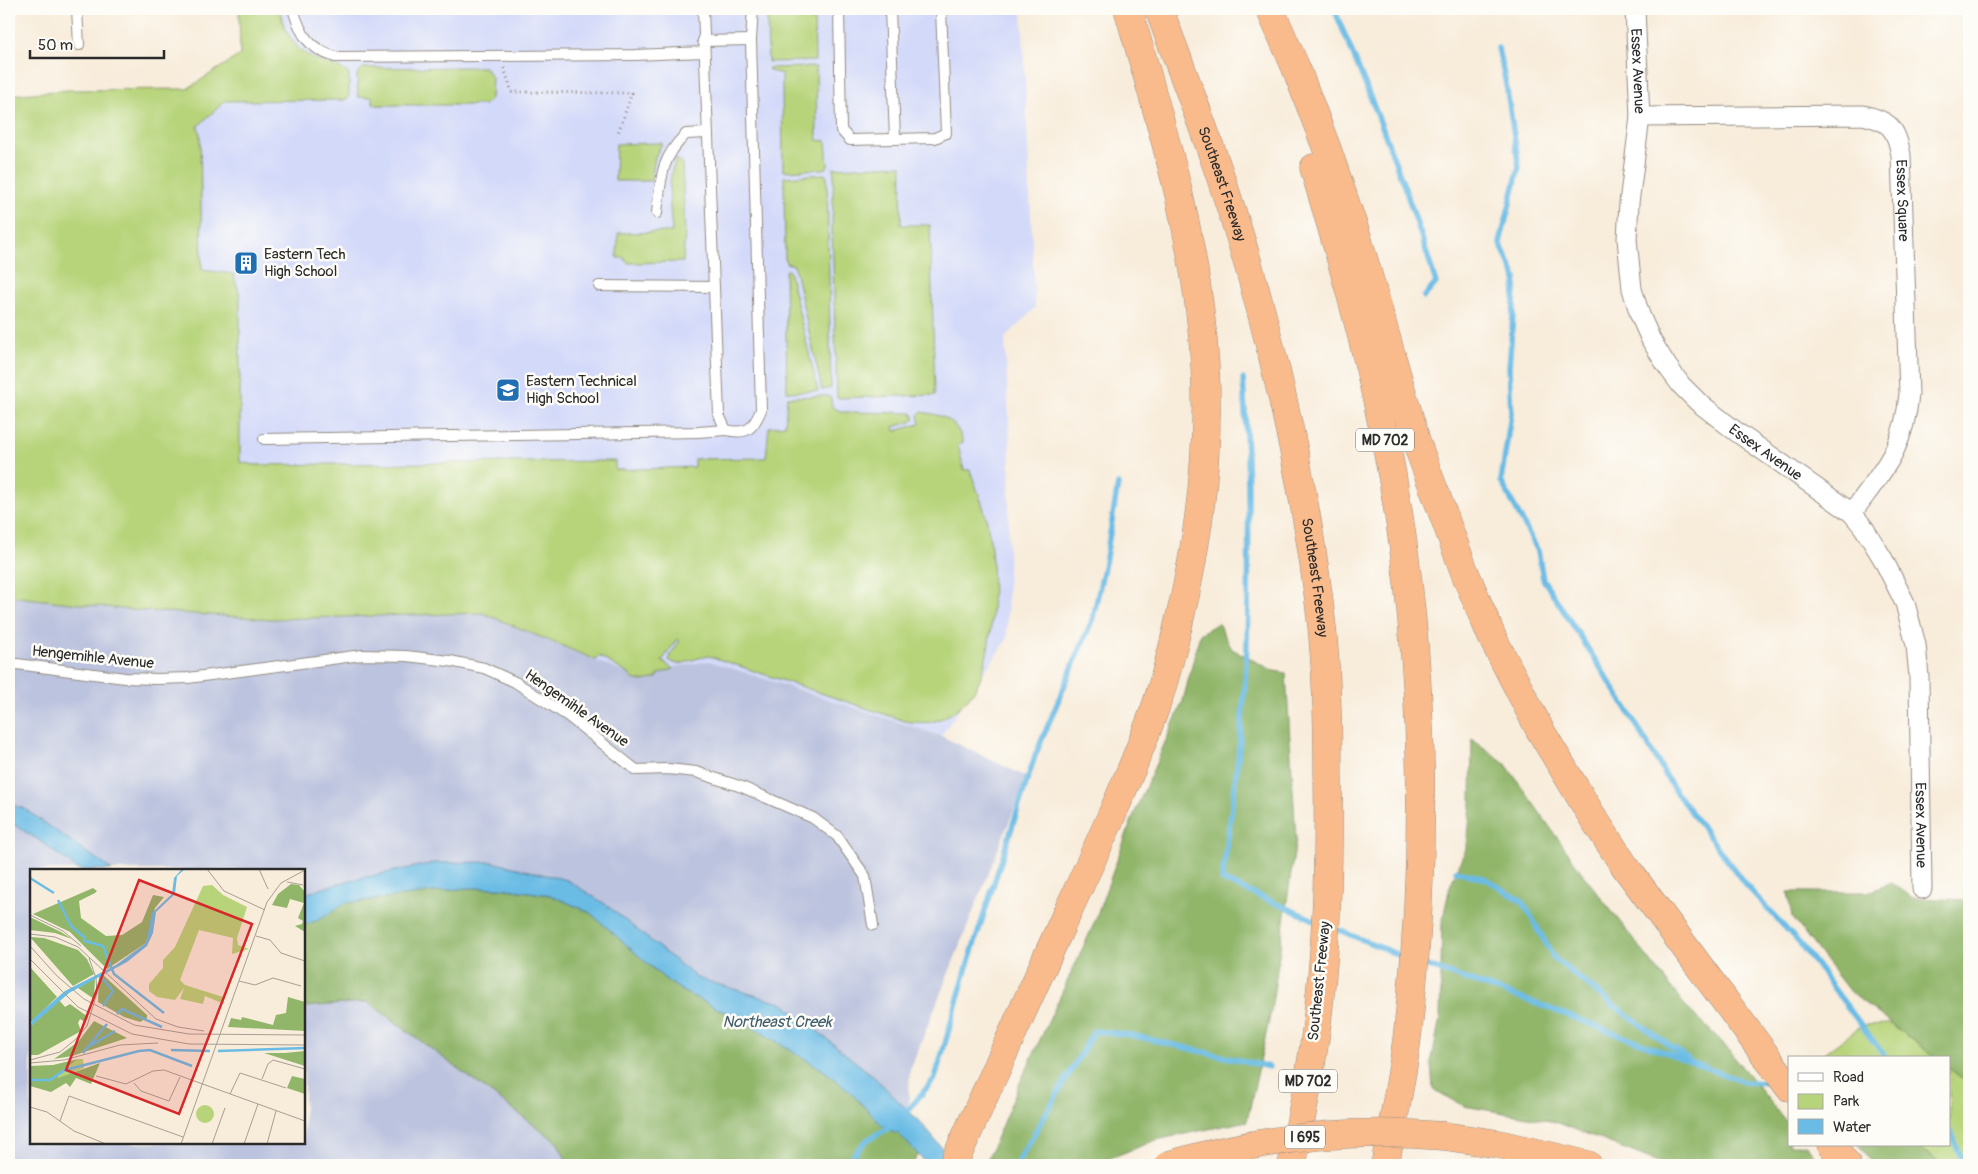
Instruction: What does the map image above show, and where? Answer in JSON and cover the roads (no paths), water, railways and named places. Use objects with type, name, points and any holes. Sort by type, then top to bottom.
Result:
[{"type":"highway","points":[[953,1165],[1116,807],[1154,712],[1171,656],[1196,542],[1203,471],[1205,368],[1193,258],[1183,209],[1128,9]]},
{"type":"highway","name":"Southeast Freeway","points":[[1159,9],[1223,183],[1252,275],[1275,362],[1295,451],[1310,538],[1322,630],[1328,716],[1329,851],[1320,997],[1305,1103],[1292,1165]]},
{"type":"highway","name":"MD 702","points":[[1257,9],[1310,155],[1340,256],[1383,428],[1399,520],[1410,614],[1416,688],[1420,789],[1419,889],[1408,1032],[1385,1165]]},
{"type":"highway","points":[[1270,9],[1296,68],[1327,149],[1358,240],[1417,444],[1464,574],[1492,637],[1540,730],[1624,865],[1788,1086]]},
{"type":"highway","name":"I 695","points":[[1169,1165],[1226,1149],[1276,1141],[1336,1134],[1400,1132],[1500,1144],[1588,1165]]},
{"type":"highway","points":[[1833,1146],[1847,1165]]},
{"type":"street","name":"Essex Avenue","points":[[1635,9],[1640,117],[1628,203],[1627,239],[1632,289],[1640,315],[1652,340],[1681,385],[1698,402],[1738,433],[1852,513],[1873,542],[1894,579],[1905,603],[1916,645],[1919,676],[1922,889]]},
{"type":"street","name":"Essex Square","points":[[1640,117],[1863,115],[1885,121],[1894,132],[1901,155],[1909,394],[1907,419],[1894,454],[1852,513]]},
{"type":"lane","points":[[77,9],[79,44]]},
{"type":"lane","points":[[293,9],[298,27],[307,41],[314,49],[335,57],[500,56],[703,47],[751,40]]},
{"type":"lane","points":[[703,9],[719,416],[726,430]]},
{"type":"lane","points":[[264,439],[688,433],[726,430],[740,433],[756,422],[761,410],[751,40],[753,9]]},
{"type":"lane","points":[[839,9],[840,130],[850,140],[935,138],[946,133],[940,9]]},
{"type":"lane","points":[[890,9],[895,139]]},
{"type":"lane","points":[[657,213],[662,173],[668,154],[686,134],[707,133]]},
{"type":"lane","points":[[599,286],[714,287]]},
{"type":"lane","name":"Hengemihle Avenue","points":[[9,663],[125,678],[157,679],[188,678],[362,655],[406,656],[484,668],[515,682],[568,716],[636,770],[668,769],[696,772],[742,787],[814,818],[837,836],[866,876],[873,925]]},
{"type":"water","points":[[9,804],[25,809],[111,869],[78,869],[40,841],[15,825],[9,824]]},
{"type":"water","name":"Northeast Creek","points":[[492,862],[567,880],[605,904],[697,978],[784,1004],[873,1076],[921,1123],[956,1165],[928,1165],[899,1134],[882,1125],[848,1090],[823,1070],[741,1020],[684,992],[665,979],[589,912],[550,895],[500,888],[466,888],[346,903],[319,920],[305,925],[305,894],[347,881],[434,863]]},
{"type":"waterway","points":[[1334,9],[1389,144],[1414,213],[1436,283],[1424,297]]},
{"type":"waterway","points":[[1498,48],[1506,84],[1519,167],[1500,243],[1516,278],[1509,367],[1511,414],[1501,481],[1538,551],[1543,579],[1627,709],[1675,791],[1745,884],[1801,945],[1884,1056]]},
{"type":"waterway","points":[[1243,379],[1248,511],[1246,673],[1241,732],[1222,880],[1319,922]]},
{"type":"waterway","points":[[904,1115],[935,1078],[967,967],[1035,756],[1093,618],[1106,558],[1118,484]]},
{"type":"waterway","points":[[1456,871],[1486,879],[1523,902],[1554,958],[1612,1004],[1687,1058]]},
{"type":"waterway","points":[[1334,928],[1406,958]]},
{"type":"waterway","points":[[1422,964],[1540,1005],[1744,1082],[1775,1083]]},
{"type":"waterway","points":[[1016,1165],[1094,1031],[1131,1035],[1269,1067]]},
{"type":"waterway","points":[[844,1165],[867,1140],[894,1125]]},
{"type":"waterway","points":[[1950,1132],[1959,1153],[1968,1165]]},
{"type":"place","name":"Eastern Tech High School","points":[[246,263]]},
{"type":"place","name":"Eastern Technical High School","points":[[508,390]]}]
